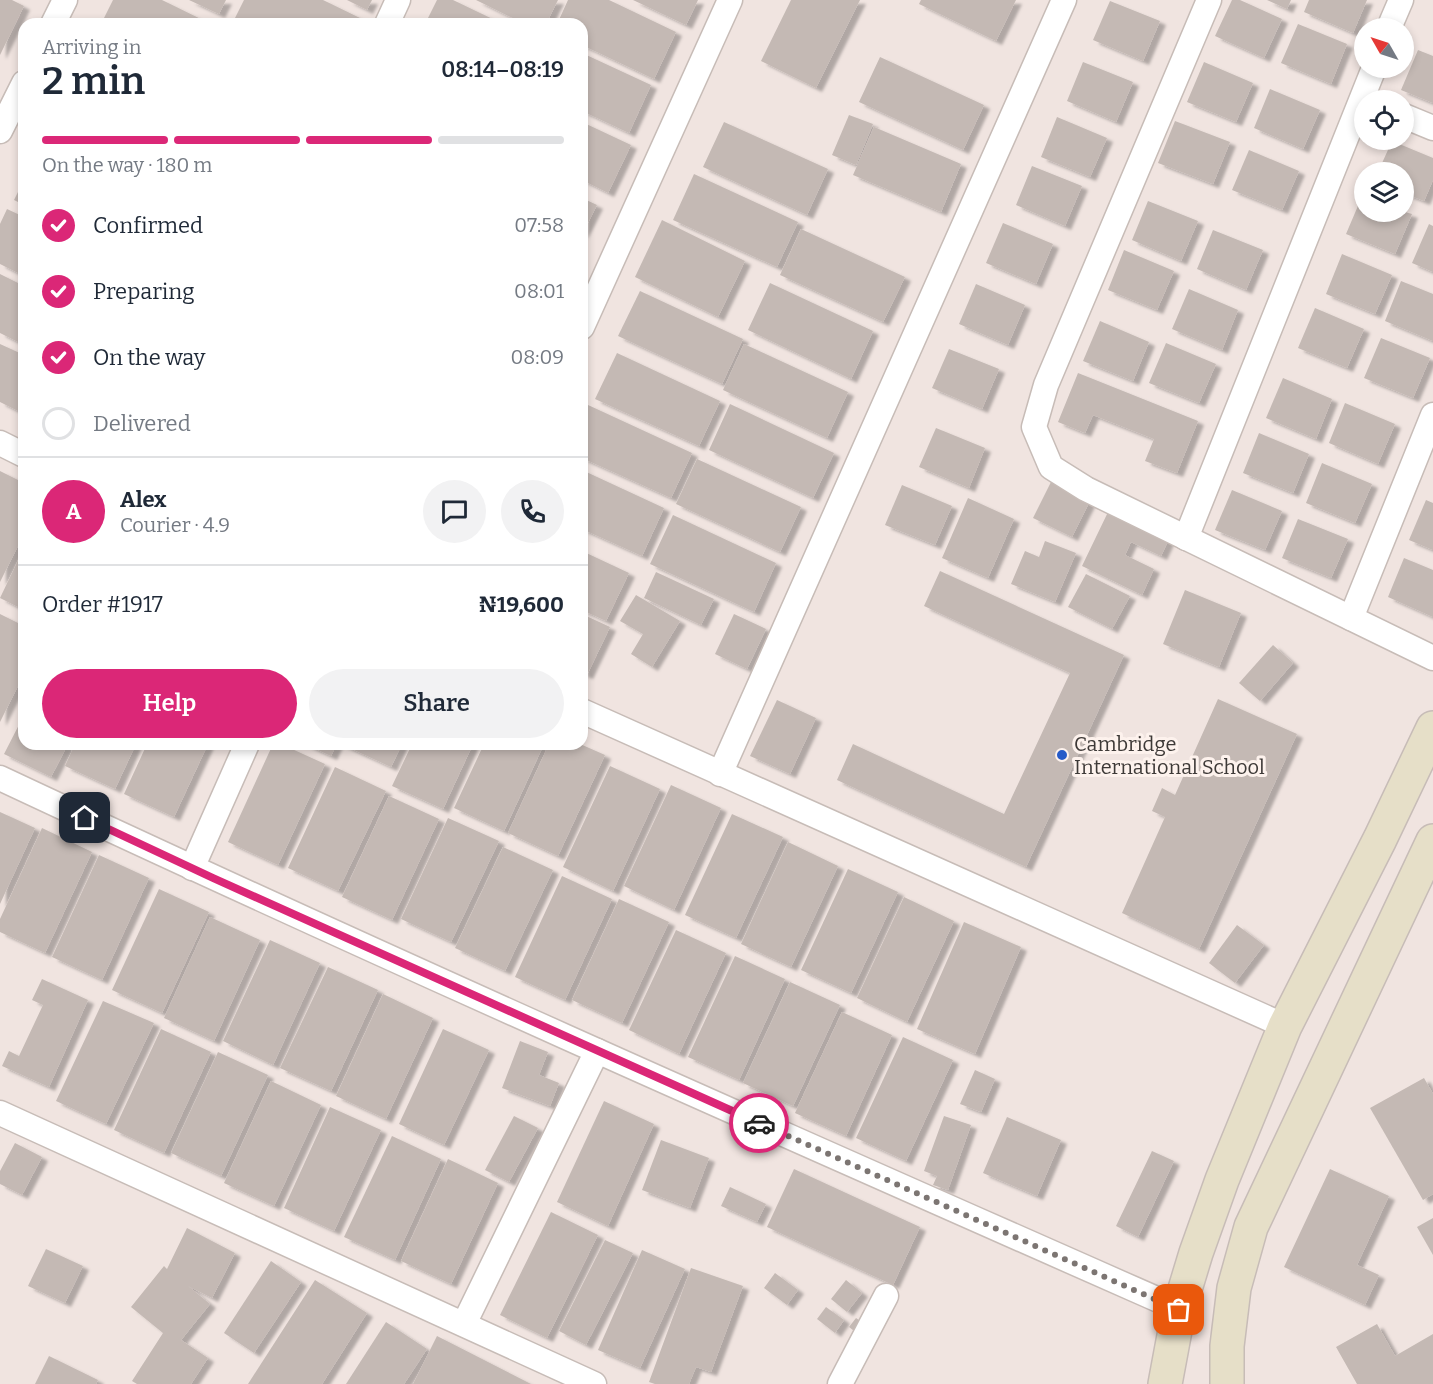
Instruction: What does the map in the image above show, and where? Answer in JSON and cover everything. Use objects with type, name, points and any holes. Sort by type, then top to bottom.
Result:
[{"type":"main road","points":[[1165,1384],[1179,1310],[1222,1180],[1285,1026],[1380,839],[1433,728]]},
{"type":"main road","points":[[1227,1384],[1227,1346],[1234,1288],[1251,1227],[1433,841]]},
{"type":"street","points":[[56,18],[65,0]]},
{"type":"street","points":[[390,18],[398,0]]},
{"type":"street","points":[[588,314],[730,0]]},
{"type":"street","points":[[720,774],[1064,0]]},
{"type":"street","points":[[1209,0],[1046,385],[1034,427],[1051,467],[1086,489],[1433,658]]},
{"type":"street","points":[[1393,18],[1401,0]]},
{"type":"street","points":[[0,131],[18,95]]},
{"type":"street","points":[[1414,120],[1433,128]]},
{"type":"street","points":[[1186,538],[1354,128]]},
{"type":"street","points":[[1351,618],[1433,415]]},
{"type":"street","points":[[0,444],[18,452]]},
{"type":"street","points":[[588,714],[1285,1026]]},
{"type":"street","points":[[192,868],[244,750]]},
{"type":"street","points":[[0,778],[192,868],[597,1051],[1179,1310]]},
{"type":"street","points":[[464,1324],[597,1051]]},
{"type":"street","points":[[0,1113],[594,1384]]},
{"type":"street","points":[[840,1384],[886,1296]]},
{"type":"building","points":[[0,0],[12,0],[24,6],[0,55]]},
{"type":"building","points":[[113,0],[162,0],[199,18],[104,18]]},
{"type":"building","points":[[189,0],[226,0],[219,14]]},
{"type":"building","points":[[244,0],[323,0],[360,18],[235,18]]},
{"type":"building","points":[[347,0],[372,0],[367,10]]},
{"type":"building","points":[[437,0],[453,0],[490,18],[428,18]]},
{"type":"building","points":[[476,0],[558,0],[549,18],[513,18]]},
{"type":"building","points":[[568,0],[609,0],[676,32],[654,79],[588,48],[588,18],[560,18]]},
{"type":"building","points":[[633,0],[698,0],[686,25]]},
{"type":"building","points":[[791,0],[860,0],[816,88],[761,61]]},
{"type":"building","points":[[921,0],[1016,0],[996,41],[919,4]]},
{"type":"building","points":[[1232,0],[1240,0],[1282,19],[1264,58],[1215,36]]},
{"type":"building","points":[[1267,0],[1291,0],[1287,9]]},
{"type":"building","points":[[1309,0],[1367,0],[1359,18],[1354,18],[1353,33],[1304,12]]},
{"type":"building","points":[[1110,1],[1160,21],[1143,61],[1093,40]]},
{"type":"building","points":[[1298,24],[1347,44],[1331,84],[1281,63]]},
{"type":"building","points":[[1418,50],[1433,56],[1433,103],[1414,95],[1414,90],[1401,90],[1406,78],[1414,78],[1414,59]]},
{"type":"building","points":[[588,56],[651,85],[629,133],[588,114]]},
{"type":"building","points":[[880,57],[984,105],[963,150],[859,102]]},
{"type":"building","points":[[1083,62],[1133,82],[1116,122],[1067,101]]},
{"type":"building","points":[[1204,62],[1253,83],[1236,122],[1187,102]]},
{"type":"building","points":[[1270,89],[1320,110],[1303,149],[1254,128]]},
{"type":"building","points":[[849,115],[873,124],[856,165],[832,155]]},
{"type":"building","points":[[1057,117],[1107,138],[1090,177],[1041,157]]},
{"type":"building","points":[[1175,121],[1230,142],[1213,184],[1158,163]]},
{"type":"building","points":[[724,122],[828,169],[807,215],[703,167]]},
{"type":"building","points":[[588,125],[631,145],[608,193],[588,183]]},
{"type":"building","points":[[874,127],[961,164],[941,212],[853,175]]},
{"type":"building","points":[[1249,150],[1299,171],[1282,210],[1232,190]]},
{"type":"building","points":[[1388,150],[1414,150],[1433,158],[1433,180],[1424,201],[1414,197],[1414,162],[1383,162]]},
{"type":"building","points":[[1032,166],[1082,186],[1065,226],[1016,205]]},
{"type":"building","points":[[694,174],[798,222],[777,267],[673,220]]},
{"type":"building","points":[[588,201],[597,205],[588,223]]},
{"type":"building","points":[[1148,201],[1198,221],[1181,261],[1132,240]]},
{"type":"building","points":[[7,209],[18,214],[18,273],[0,264],[0,224]]},
{"type":"building","points":[[1354,215],[1354,222],[1409,222],[1395,254],[1346,234]]},
{"type":"building","points":[[662,220],[745,261],[718,317],[635,277]]},
{"type":"building","points":[[1003,223],[1053,244],[1036,284],[986,263]]},
{"type":"building","points":[[1429,224],[1433,226],[1433,272],[1412,263]]},
{"type":"building","points":[[801,229],[905,277],[883,322],[780,275]]},
{"type":"building","points":[[1213,230],[1263,250],[1246,290],[1197,269]]},
{"type":"building","points":[[1124,250],[1174,271],[1157,310],[1108,290]]},
{"type":"building","points":[[1342,254],[1392,275],[1375,314],[1326,294]]},
{"type":"building","points":[[0,274],[18,283],[18,342],[0,333]]},
{"type":"building","points":[[1401,281],[1433,294],[1433,341],[1385,321]]},
{"type":"building","points":[[770,283],[873,331],[851,379],[748,330]]},
{"type":"building","points":[[976,284],[1025,305],[1008,345],[959,324]]},
{"type":"building","points":[[1189,289],[1238,310],[1222,350],[1172,329]]},
{"type":"building","points":[[640,291],[743,339],[722,384],[618,336]]},
{"type":"building","points":[[1315,308],[1364,329],[1347,368],[1298,348]]},
{"type":"building","points":[[1100,321],[1149,342],[1133,381],[1083,361]]},
{"type":"building","points":[[1381,338],[1430,358],[1413,398],[1364,378]]},
{"type":"building","points":[[1166,343],[1216,364],[1199,403],[1149,383]]},
{"type":"building","points":[[0,344],[18,352],[18,411],[0,402]]},
{"type":"building","points":[[744,344],[848,392],[827,438],[723,390]]},
{"type":"building","points":[[949,349],[999,369],[982,409],[932,388]]},
{"type":"building","points":[[617,353],[720,401],[699,446],[595,399]]},
{"type":"building","points":[[1078,373],[1198,421],[1177,473],[1145,461],[1154,439],[1093,415],[1085,433],[1058,422]]},
{"type":"building","points":[[1283,378],[1332,399],[1316,439],[1266,418]]},
{"type":"building","points":[[1345,403],[1395,424],[1378,464],[1329,443]]},
{"type":"building","points":[[730,404],[834,453],[813,498],[709,450]]},
{"type":"building","points":[[588,405],[692,453],[671,498],[588,461]]},
{"type":"building","points":[[936,428],[985,448],[969,488],[919,467]]},
{"type":"building","points":[[1259,433],[1309,454],[1293,493],[1243,473]]},
{"type":"building","points":[[697,459],[801,507],[780,552],[676,504]]},
{"type":"building","points":[[1322,463],[1372,484],[1355,523],[1306,503]]},
{"type":"building","points":[[0,471],[18,480],[18,546],[0,582]]},
{"type":"building","points":[[588,473],[664,508],[642,556],[588,532]]},
{"type":"building","points":[[1051,482],[1090,501],[1072,537],[1033,518]]},
{"type":"building","points":[[902,485],[952,506],[935,545],[885,525]]},
{"type":"building","points":[[1232,490],[1282,511],[1265,550],[1215,530]]},
{"type":"building","points":[[968,498],[1014,519],[988,578],[942,558]]},
{"type":"building","points":[[1426,500],[1433,503],[1433,550],[1409,540]]},
{"type":"building","points":[[1109,510],[1169,539],[1161,556],[1131,542],[1125,555],[1154,569],[1142,595],[1082,566]]},
{"type":"building","points":[[673,515],[776,563],[754,612],[650,564]]},
{"type":"building","points":[[1298,519],[1348,539],[1331,578],[1282,558]]},
{"type":"building","points":[[1045,541],[1076,553],[1055,602],[1011,584],[1025,551],[1039,557]]},
{"type":"building","points":[[588,554],[629,573],[606,621],[588,613]]},
{"type":"building","points":[[1404,558],[1433,570],[1433,617],[1388,597]]},
{"type":"building","points":[[18,560],[18,607],[0,598]]},
{"type":"building","points":[[940,571],[1124,655],[1026,867],[837,780],[853,744],[1004,814],[1070,673],[924,606]]},
{"type":"building","points":[[656,572],[714,599],[701,625],[644,598]]},
{"type":"building","points":[[1086,574],[1130,596],[1112,629],[1068,607]]},
{"type":"building","points":[[1185,590],[1241,613],[1219,667],[1163,644]]},
{"type":"building","points":[[636,595],[680,621],[652,667],[631,654],[643,634],[620,621]]},
{"type":"building","points":[[0,614],[18,623],[18,686],[0,722]]},
{"type":"building","points":[[734,614],[766,629],[747,669],[715,654]]},
{"type":"building","points":[[588,617],[610,627],[588,673]]},
{"type":"building","points":[[1273,645],[1293,663],[1260,701],[1239,683]]},
{"type":"building","points":[[1218,699],[1297,734],[1199,949],[1122,913],[1165,817],[1152,811],[1162,788],[1175,795]]},
{"type":"building","points":[[777,700],[816,718],[790,774],[750,756]]},
{"type":"building","points":[[18,727],[18,750],[65,750],[51,777],[4,754]]},
{"type":"building","points":[[588,748],[605,755],[558,856],[508,833],[546,750],[588,750]]},
{"type":"building","points":[[72,750],[133,750],[115,789],[65,766]]},
{"type":"building","points":[[144,750],[205,750],[174,817],[124,794]]},
{"type":"building","points":[[270,750],[294,750],[325,764],[278,865],[228,842]]},
{"type":"building","points":[[318,750],[334,750],[331,756]]},
{"type":"building","points":[[354,750],[399,750],[391,767]]},
{"type":"building","points":[[409,750],[470,750],[443,809],[392,786]]},
{"type":"building","points":[[481,750],[541,750],[504,831],[454,808]]},
{"type":"building","points":[[610,766],[660,789],[613,891],[563,867]]},
{"type":"building","points":[[335,767],[386,791],[338,891],[288,868]]},
{"type":"building","points":[[671,785],[721,808],[674,910],[624,886]]},
{"type":"building","points":[[389,796],[439,819],[392,920],[342,897]]},
{"type":"building","points":[[0,812],[35,828],[0,904]]},
{"type":"building","points":[[732,814],[783,837],[736,938],[685,915]]},
{"type":"building","points":[[448,818],[499,841],[451,942],[401,919]]},
{"type":"building","points":[[42,828],[92,852],[45,953],[0,932],[0,919]]},
{"type":"building","points":[[788,842],[838,866],[791,967],[741,944]]},
{"type":"building","points":[[503,847],[553,870],[505,971],[455,948]]},
{"type":"building","points":[[99,855],[149,878],[102,980],[52,957]]},
{"type":"building","points":[[848,869],[898,892],[851,993],[801,970]]},
{"type":"building","points":[[562,876],[612,899],[565,1000],[515,977]]},
{"type":"building","points":[[159,889],[209,912],[162,1013],[112,990]]},
{"type":"building","points":[[904,897],[954,921],[907,1022],[857,998]]},
{"type":"building","points":[[619,899],[669,922],[622,1023],[572,1000]]},
{"type":"building","points":[[210,917],[260,940],[214,1041],[164,1018]]},
{"type":"building","points":[[964,922],[1021,947],[975,1054],[917,1029]]},
{"type":"building","points":[[1237,925],[1264,945],[1235,983],[1209,963]]},
{"type":"building","points":[[676,930],[726,953],[679,1054],[629,1030]]},
{"type":"building","points":[[270,940],[320,963],[273,1065],[223,1041]]},
{"type":"building","points":[[735,956],[785,979],[739,1080],[688,1057]]},
{"type":"building","points":[[328,967],[378,990],[331,1091],[280,1068]]},
{"type":"building","points":[[42,979],[88,1000],[49,1087],[2,1066],[9,1051],[19,1056],[43,1005],[32,1000]]},
{"type":"building","points":[[790,982],[840,1005],[793,1106],[743,1083]]},
{"type":"building","points":[[383,994],[433,1018],[386,1119],[336,1096]]},
{"type":"building","points":[[103,1001],[154,1023],[106,1124],[56,1101]]},
{"type":"building","points":[[842,1012],[892,1035],[846,1136],[795,1113]]},
{"type":"building","points":[[161,1029],[211,1052],[164,1153],[114,1130]]},
{"type":"building","points":[[443,1029],[489,1050],[444,1145],[399,1124]]},
{"type":"building","points":[[903,1037],[953,1060],[906,1161],[856,1138]]},
{"type":"building","points":[[520,1041],[548,1052],[539,1075],[559,1083],[550,1106],[502,1088]]},
{"type":"building","points":[[218,1052],[268,1075],[221,1176],[171,1153]]},
{"type":"building","points":[[975,1070],[995,1079],[981,1112],[960,1104]]},
{"type":"building","points":[[1424,1078],[1433,1094],[1433,1194],[1423,1200],[1370,1108]]},
{"type":"building","points":[[271,1081],[321,1105],[274,1206],[224,1183]]},
{"type":"building","points":[[604,1101],[654,1124],[608,1226],[557,1202]]},
{"type":"building","points":[[330,1107],[381,1130],[334,1231],[284,1208]]},
{"type":"building","points":[[514,1116],[538,1128],[509,1182],[485,1170]]},
{"type":"building","points":[[944,1116],[971,1125],[948,1190],[933,1185],[937,1176],[924,1171]]},
{"type":"building","points":[[1007,1117],[1061,1140],[1037,1196],[983,1173]]},
{"type":"building","points":[[392,1136],[441,1159],[395,1260],[344,1237]]},
{"type":"building","points":[[661,1140],[709,1158],[690,1208],[642,1190]]},
{"type":"building","points":[[15,1143],[42,1157],[22,1195],[0,1184],[0,1171]]},
{"type":"building","points":[[1152,1151],[1174,1161],[1138,1237],[1116,1226]]},
{"type":"building","points":[[448,1159],[498,1183],[451,1284],[401,1261]]},
{"type":"building","points":[[794,1169],[920,1227],[893,1285],[767,1227]]},
{"type":"building","points":[[1330,1169],[1389,1196],[1357,1265],[1379,1275],[1365,1305],[1284,1267]]},
{"type":"building","points":[[730,1187],[766,1204],[757,1222],[721,1206]]},
{"type":"building","points":[[551,1212],[598,1235],[547,1338],[500,1315]]},
{"type":"building","points":[[1433,1218],[1433,1255],[1417,1227]]},
{"type":"building","points":[[187,1228],[235,1253],[212,1298],[188,1286],[210,1304],[181,1340],[208,1358],[191,1384],[137,1384],[132,1381],[163,1333],[131,1307],[164,1266],[167,1269]]},
{"type":"building","points":[[605,1240],[633,1253],[586,1345],[559,1331]]},
{"type":"building","points":[[46,1249],[83,1266],[65,1303],[28,1286]]},
{"type":"building","points":[[642,1250],[685,1269],[640,1368],[598,1350]]},
{"type":"building","points":[[271,1261],[301,1282],[254,1353],[224,1333]]},
{"type":"building","points":[[691,1268],[743,1286],[711,1372],[696,1367],[689,1384],[649,1382]]},
{"type":"building","points":[[775,1273],[798,1290],[787,1305],[764,1288]]},
{"type":"building","points":[[315,1280],[367,1313],[322,1384],[248,1384]]},
{"type":"building","points":[[846,1280],[862,1293],[847,1312],[831,1299]]},
{"type":"building","points":[[826,1307],[844,1320],[835,1333],[817,1319]]},
{"type":"building","points":[[856,1318],[866,1325],[858,1334],[849,1327]]},
{"type":"building","points":[[386,1322],[427,1349],[404,1384],[346,1384]]},
{"type":"building","points":[[1377,1324],[1395,1356],[1433,1334],[1433,1384],[1357,1384],[1336,1347]]},
{"type":"building","points":[[437,1336],[531,1384],[413,1384]]},
{"type":"building","points":[[49,1356],[98,1380],[96,1384],[35,1384]]},
{"type":"way so far","points":[[759,1123],[1179,1310]]},
{"type":"place","name":"Cambridge International School","points":[[1062,755]]},
{"type":"route","points":[[85,818],[213,878],[759,1123]]}]
